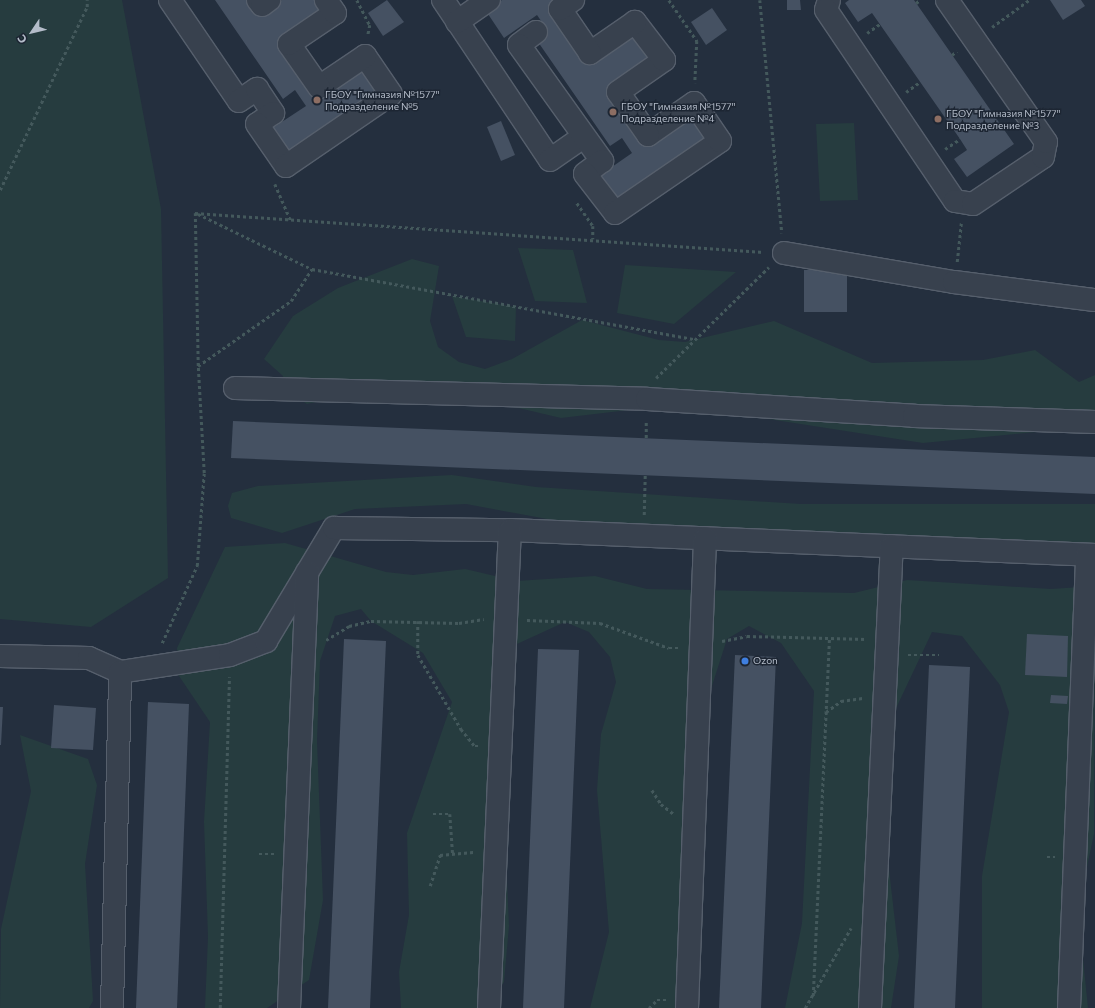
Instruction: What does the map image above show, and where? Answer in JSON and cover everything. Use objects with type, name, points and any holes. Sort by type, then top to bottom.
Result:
[{"type":"lane","points":[[258,0],[262,5],[269,0]]},
{"type":"lane","points":[[175,2],[239,101],[256,89],[265,101],[273,113],[257,124],[286,166],[391,94],[365,56],[319,87],[289,44],[334,13],[326,0]]},
{"type":"lane","points":[[443,0],[550,160],[583,137]]},
{"type":"lane","points":[[457,22],[489,0]]},
{"type":"lane","points":[[536,32],[520,44],[583,137],[602,161],[585,174],[615,213],[720,141],[694,103],[648,135],[618,92],[664,60],[635,22],[590,53],[560,9],[573,0]]},
{"type":"lane","points":[[829,0],[826,10],[955,201],[974,204],[1043,157],[1046,142],[947,0]]},
{"type":"lane","points":[[784,253],[954,282],[1095,300]]},
{"type":"lane","points":[[235,388],[647,399],[914,416],[1095,422]]},
{"type":"lane","points":[[0,656],[89,658],[120,672],[230,655],[266,641],[307,568],[334,528],[510,530],[706,538],[892,548],[1091,555],[1069,1008]]},
{"type":"lane","points":[[489,1008],[510,530]]},
{"type":"lane","points":[[687,1008],[706,538]]},
{"type":"lane","points":[[870,1008],[892,548]]},
{"type":"lane","points":[[289,1008],[307,568]]},
{"type":"lane","points":[[112,1008],[120,672]]},
{"type":"path","points":[[0,190],[87,7],[87,0]]},
{"type":"path","points":[[357,0],[370,25],[365,56]]},
{"type":"path","points":[[669,0],[697,41],[694,103]]},
{"type":"path","points":[[760,0],[784,253]]},
{"type":"path","points":[[916,3],[920,0]]},
{"type":"path","points":[[975,39],[1029,0]]},
{"type":"path","points":[[956,267],[964,202]]},
{"type":"path","points":[[285,207],[291,221]]},
{"type":"path","points":[[195,213],[291,221],[593,239],[784,253]]},
{"type":"path","points":[[195,213],[312,269],[695,339]]},
{"type":"path","points":[[151,667],[197,566],[204,473],[198,366],[195,213]]},
{"type":"path","points":[[593,226],[593,239]]},
{"type":"path","points":[[652,381],[784,253]]},
{"type":"path","points":[[198,366],[291,301],[312,269]]},
{"type":"path","points":[[643,536],[645,475]]},
{"type":"path","points":[[305,643],[320,642],[349,626],[372,621],[459,623],[507,619],[600,623],[669,648],[702,647],[747,636],[829,638],[939,655]]},
{"type":"path","points":[[418,621],[418,655],[461,729],[475,746],[501,747]]},
{"type":"path","points":[[813,996],[829,638]]},
{"type":"path","points":[[220,1008],[230,655]]},
{"type":"path","points":[[826,712],[841,701]]},
{"type":"path","points":[[652,790],[671,813],[694,818]]},
{"type":"path","points":[[433,814],[450,814],[453,853]]},
{"type":"path","points":[[430,886],[440,855],[496,851]]},
{"type":"path","points":[[805,1008],[854,924]]},
{"type":"green space","points":[[0,0],[122,0],[161,209],[168,578],[91,627],[0,619]]},
{"type":"green space","points":[[854,123],[858,200],[820,201],[816,124]]},
{"type":"green space","points":[[518,248],[573,250],[587,303],[535,301]]},
{"type":"green space","points":[[412,259],[439,266],[430,321],[438,347],[459,362],[485,369],[512,359],[582,320],[659,340],[685,342],[774,321],[872,363],[983,360],[1035,350],[1079,382],[1095,375],[1095,431],[1067,429],[923,443],[703,409],[646,408],[561,418],[403,381],[307,404],[284,389],[283,376],[264,359],[293,316],[338,288]]},
{"type":"green space","points":[[625,265],[736,272],[674,324],[617,313]]},
{"type":"green space","points":[[452,296],[516,307],[515,341],[466,337]]},
{"type":"green space","points":[[452,475],[536,487],[801,504],[1095,504],[1095,546],[1070,546],[989,563],[905,542],[682,544],[466,504],[355,509],[282,533],[231,518],[228,506],[232,493],[258,486]]},
{"type":"green space","points":[[285,543],[386,572],[413,575],[465,569],[516,581],[595,576],[647,589],[854,593],[907,580],[1051,589],[1095,586],[1094,834],[1078,909],[1088,1008],[982,1008],[982,876],[1009,712],[1000,685],[962,636],[932,632],[882,738],[877,766],[899,956],[891,1008],[785,1008],[802,923],[814,691],[781,643],[749,626],[727,639],[703,714],[694,818],[681,859],[680,912],[687,1008],[590,1008],[609,932],[597,790],[601,734],[616,682],[610,657],[589,632],[565,622],[517,644],[507,666],[501,747],[509,926],[504,982],[481,1008],[401,1008],[399,972],[409,915],[407,833],[452,702],[423,653],[371,621],[361,609],[335,616],[320,661],[317,741],[323,900],[309,980],[267,1008],[205,1008],[208,937],[204,822],[210,722],[179,676],[177,648],[225,547]]},
{"type":"green space","points":[[20,735],[88,759],[97,785],[85,864],[93,1001],[89,1008],[0,1008],[1,929],[31,791]]},
{"type":"building","points":[[215,0],[251,0],[261,15],[282,0],[319,0],[326,10],[279,42],[318,98],[364,66],[380,89],[284,155],[268,131],[306,106],[295,90],[283,99]]},
{"type":"building","points":[[387,0],[404,22],[383,36],[368,13]]},
{"type":"building","points":[[502,0],[558,0],[549,6],[587,62],[634,30],[653,57],[606,89],[645,145],[691,113],[707,137],[615,200],[599,176],[632,153],[622,138],[610,146],[536,39],[548,31],[537,15],[504,38],[486,11]]},
{"type":"building","points":[[787,0],[800,0],[801,10],[787,10]]},
{"type":"building","points":[[849,0],[914,0],[1014,144],[967,177],[954,159],[967,150],[960,139],[872,13],[858,22],[845,3]]},
{"type":"building","points":[[1050,0],[1081,0],[1085,6],[1063,20]]},
{"type":"building","points":[[712,8],[727,30],[706,45],[691,22]]},
{"type":"building","points":[[501,121],[515,155],[501,161],[487,127]]},
{"type":"building","points":[[804,270],[847,270],[847,312],[804,312]]},
{"type":"building","points":[[233,421],[1095,457],[1095,494],[231,458]]},
{"type":"building","points":[[1027,634],[1068,636],[1067,677],[1025,675]]},
{"type":"building","points":[[344,639],[386,641],[370,1008],[328,1008]]},
{"type":"building","points":[[538,649],[579,650],[564,1008],[523,1008]]},
{"type":"building","points":[[735,655],[776,657],[761,1008],[719,1008]]},
{"type":"building","points":[[929,665],[970,667],[955,1008],[914,1008]]},
{"type":"building","points":[[1051,695],[1068,696],[1067,704],[1050,703]]},
{"type":"building","points":[[148,702],[189,704],[177,1008],[136,1008]]},
{"type":"building","points":[[54,705],[96,708],[93,750],[51,748]]},
{"type":"building","points":[[0,707],[3,707],[1,745],[0,745]]},
{"type":"place","name":"ГБОУ \"Гимназия №1577\" Подразделение №5","points":[[317,100]]},
{"type":"place","name":"ГБОУ \"Гимназия №1577\" Подразделение №4","points":[[613,112]]},
{"type":"place","name":"ГБОУ \"Гимназия №1577\" Подразделение №3","points":[[938,119]]},
{"type":"place","name":"Ozon","points":[[745,661]]}]
